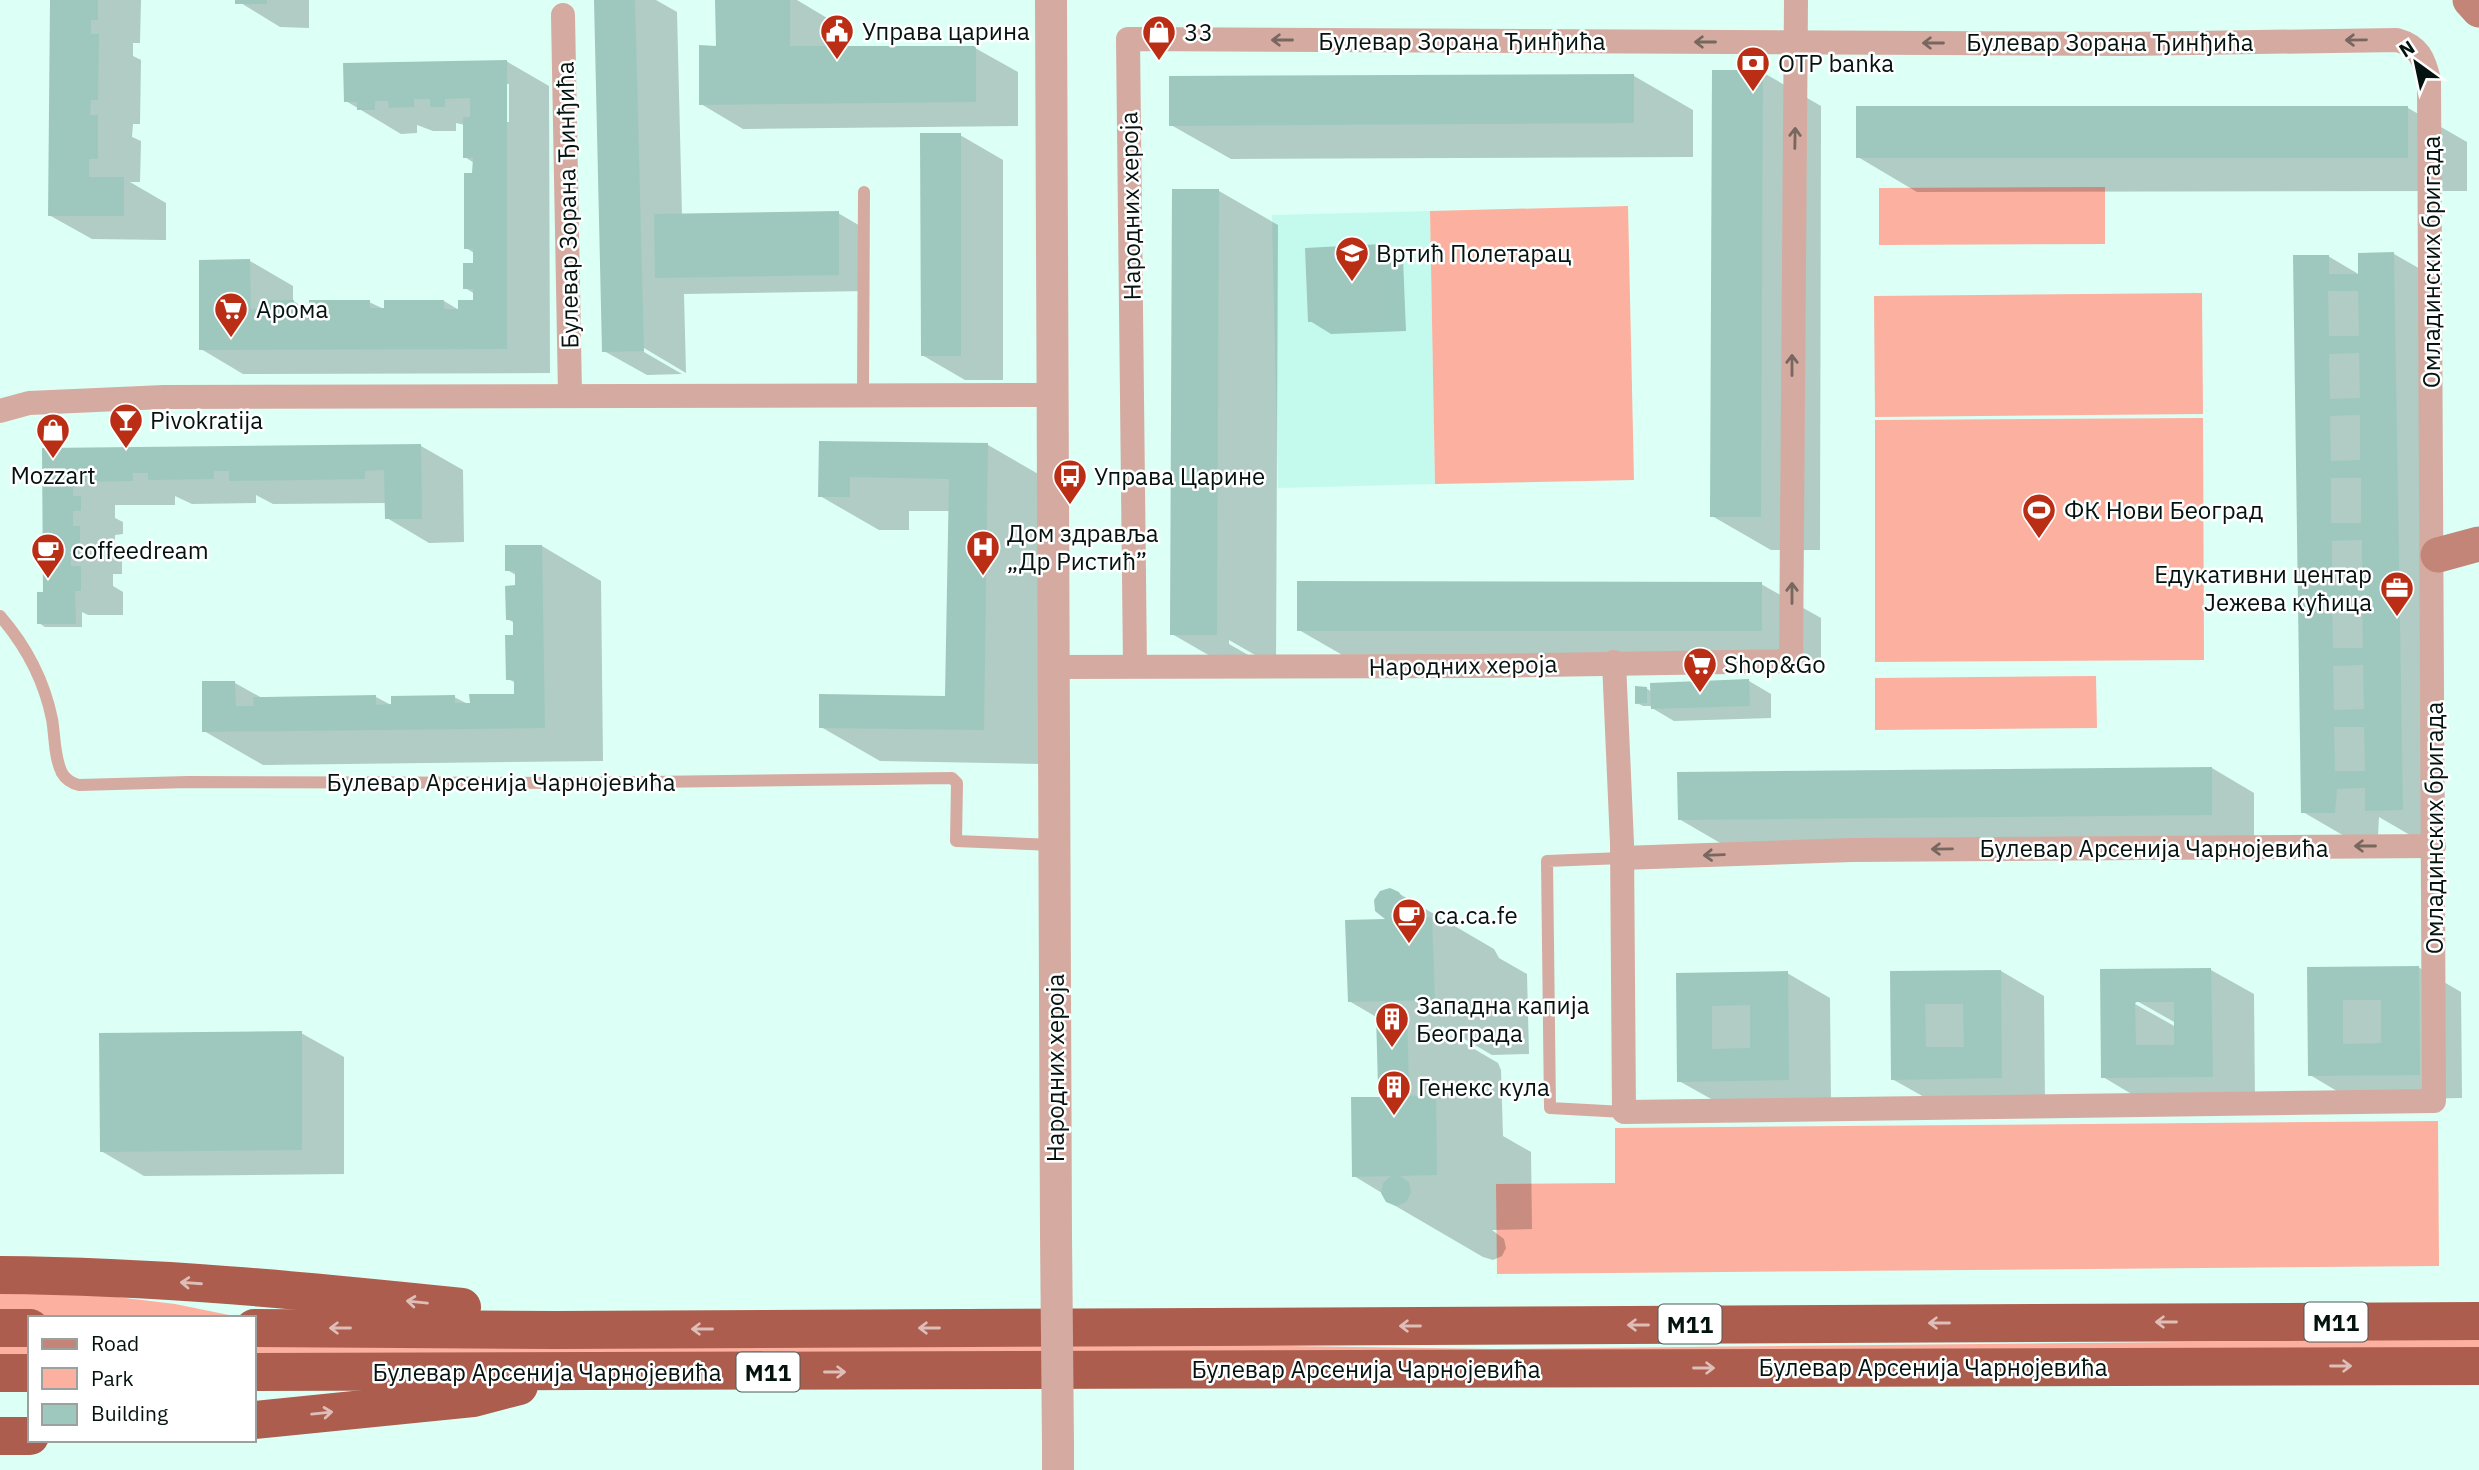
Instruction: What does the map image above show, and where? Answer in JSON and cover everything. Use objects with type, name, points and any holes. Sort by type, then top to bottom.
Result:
[{"type":"highway","points":[[8,1268],[74,1276],[254,1287],[511,1312],[555,1329]]},
{"type":"highway","name":"Булевар Арсенија Чарнојевића","points":[[256,1328],[2479,1321]]},
{"type":"highway","points":[[0,1328],[28,1328]]},
{"type":"highway","name":"Булевар Арсенија Чарнојевића","points":[[256,1372],[2479,1366]]},
{"type":"highway","points":[[0,1373],[28,1373]]},
{"type":"highway","points":[[256,1420],[473,1398],[518,1386],[546,1373]]},
{"type":"highway","points":[[0,1436],[28,1436]]},
{"type":"main road","points":[[2470,0],[2479,10]]},
{"type":"main road","points":[[2436,555],[2479,544]]},
{"type":"main road","points":[[2436,555],[2479,565]]},
{"type":"street","name":"Народних хероја","points":[[1051,0],[1058,1457]]},
{"type":"street","points":[[1796,0],[1796,42]]},
{"type":"street","name":"Булевар Зорана Ђинђића","points":[[563,15],[570,394]]},
{"type":"street","name":"Народних хероја","points":[[1128,40],[1135,666]]},
{"type":"street","name":"Булевар Зорана Ђинђића","points":[[1128,40],[2128,44],[2397,40],[2410,44],[2419,54]]},
{"type":"street","name":"Народних хероја","points":[[1054,667],[1478,666],[1791,661],[1796,42]]},
{"type":"street","name":"Омладинских бригада","points":[[1624,1112],[2434,1101],[2436,555],[2429,80],[2419,54]]},
{"type":"street","points":[[0,411],[29,402],[164,397],[1053,395]]},
{"type":"street","points":[[1614,662],[1622,858],[1624,1112]]},
{"type":"street","name":"Булевар Арсенија Чарнојевића","points":[[1622,858],[1852,850],[2434,846]]},
{"type":"lane","points":[[863,394],[864,192]]},
{"type":"lane","name":"Булевар Арсенија Чарнојевића","points":[[0,616],[24,649],[40,679],[50,709],[57,760],[62,772],[67,780],[79,785],[188,782],[570,783],[952,778],[957,783],[956,841],[1054,845]]},
{"type":"lane","points":[[1622,858],[1547,861],[1550,1108],[1624,1112]]},
{"type":"shaded area","name":"Вртић Полетарац","points":[[1430,211],[1435,484],[1278,488],[1272,215]]},
{"type":"green space","points":[[2105,187],[2105,244],[1879,245],[1879,188]]},
{"type":"green space","points":[[1628,206],[1634,480],[1435,484],[1430,211]]},
{"type":"green space","points":[[2202,293],[2203,414],[1875,417],[1874,296]]},
{"type":"green space","name":"ФК Нови Београд","points":[[2203,418],[2204,660],[1875,662],[1875,420]]},
{"type":"green space","points":[[2096,676],[2097,728],[1875,730],[1875,678]]},
{"type":"green space","points":[[2438,1121],[2439,1266],[1497,1274],[1496,1184],[1615,1183],[1615,1128]]},
{"type":"green space","points":[[0,1294],[92,1294],[175,1304],[234,1316],[0,1316]]},
{"type":"green space","points":[[2479,1339],[2479,1357],[256,1362],[256,1346],[1154,1344],[1495,1349]]},
{"type":"green space","points":[[0,1346],[28,1346],[28,1362],[0,1362]]},
{"type":"building","points":[[50,0],[98,0],[98,20],[91,20],[91,34],[99,34],[98,100],[91,100],[90,115],[98,115],[98,159],[89,159],[89,177],[124,177],[124,216],[48,216]]},
{"type":"building","points":[[235,0],[267,0],[267,4],[235,4]]},
{"type":"building","points":[[594,0],[635,0],[644,351],[602,352]]},
{"type":"building","name":"Управа царина","points":[[715,0],[790,0],[790,46],[976,46],[976,102],[699,105],[699,45],[716,46]]},
{"type":"building","points":[[507,60],[507,349],[199,350],[199,260],[250,259],[251,309],[263,309],[263,300],[294,300],[294,308],[309,308],[309,300],[370,300],[370,308],[384,308],[384,300],[444,300],[444,309],[458,309],[458,300],[473,300],[473,289],[463,289],[463,263],[473,263],[473,249],[464,249],[464,173],[472,173],[473,158],[463,158],[463,117],[470,117],[470,98],[445,99],[445,107],[430,107],[430,99],[414,99],[414,107],[389,108],[388,101],[375,101],[375,110],[357,110],[357,102],[344,102],[343,63]]},
{"type":"building","points":[[1712,70],[1763,70],[1761,517],[1710,517]]},
{"type":"building","points":[[1634,74],[1634,123],[1169,126],[1169,76]]},
{"type":"building","points":[[1856,106],[2408,106],[2408,158],[1856,158]]},
{"type":"building","points":[[920,133],[961,133],[961,356],[921,356]]},
{"type":"building","points":[[1172,189],[1219,189],[1217,635],[1170,635]]},
{"type":"building","points":[[839,211],[839,275],[655,278],[654,214]]},
{"type":"building","points":[[1382,244],[1385,319],[1308,322],[1305,248]]},
{"type":"building","points":[[2394,252],[2403,810],[2365,811],[2365,788],[2337,789],[2335,813],[2301,813],[2293,255],[2329,255],[2329,274],[2358,274],[2358,253]],"holes":[[[2328,291],[2358,291],[2359,336],[2329,336]],[[2359,353],[2360,398],[2330,399],[2329,354]],[[2360,415],[2360,460],[2331,461],[2330,416]],[[2331,478],[2361,478],[2361,523],[2331,523]],[[2362,540],[2362,585],[2332,586],[2332,541]],[[2332,603],[2362,603],[2363,648],[2333,648]],[[2363,665],[2364,709],[2334,710],[2333,666]],[[2334,727],[2364,727],[2365,771],[2335,771]]]},
{"type":"building","points":[[819,441],[988,443],[984,730],[819,728],[819,694],[945,696],[949,479],[850,477],[850,497],[818,497]]},
{"type":"building","points":[[421,444],[422,519],[385,519],[384,470],[365,471],[365,479],[229,481],[229,471],[214,471],[214,479],[148,480],[148,473],[133,473],[133,481],[73,482],[73,496],[81,496],[81,511],[73,511],[73,526],[80,526],[80,551],[71,551],[71,566],[81,566],[81,591],[75,591],[76,624],[37,624],[37,592],[43,592],[42,448]]},
{"type":"building","points":[[505,545],[542,545],[545,728],[202,732],[202,681],[235,681],[236,706],[254,706],[253,697],[376,695],[376,705],[391,704],[391,696],[455,695],[455,703],[470,703],[469,694],[514,694],[514,680],[506,680],[505,635],[513,635],[513,620],[506,620],[505,586],[515,585],[515,571],[505,571]]},
{"type":"building","points":[[1297,581],[1762,582],[1762,631],[1297,631]]},
{"type":"building","name":"Shop&Go","points":[[1749,679],[1750,706],[1651,709],[1650,683]]},
{"type":"building","points":[[1635,686],[1647,687],[1647,703],[1635,704]]},
{"type":"building","points":[[2212,767],[2212,815],[1678,820],[1677,772]]},
{"type":"building","points":[[1390,888],[1399,892],[1404,901],[1402,912],[1394,919],[1432,917],[1435,1000],[1395,1001],[1403,1006],[1407,1014],[1409,1085],[1404,1093],[1398,1096],[1436,1095],[1437,1175],[1400,1176],[1409,1182],[1411,1193],[1406,1202],[1396,1206],[1386,1202],[1381,1193],[1383,1183],[1391,1176],[1352,1177],[1351,1097],[1389,1097],[1378,1086],[1376,1015],[1378,1008],[1386,1001],[1348,1002],[1345,920],[1385,919],[1375,911],[1374,900],[1380,891]]},
{"type":"building","points":[[2419,966],[2420,1075],[2308,1076],[2307,967]],"holes":[[[2343,1000],[2381,1000],[2381,1043],[2343,1044]]]},
{"type":"building","points":[[2211,968],[2213,1077],[2101,1078],[2100,969]],"holes":[[[2135,1002],[2174,1002],[2174,1045],[2136,1045]]]},
{"type":"building","points":[[2001,970],[2002,1078],[1891,1080],[1890,971]],"holes":[[[1925,1004],[1963,1004],[1964,1047],[1926,1047]]]},
{"type":"building","points":[[1788,971],[1789,1080],[1677,1082],[1676,973]],"holes":[[[1750,1005],[1750,1048],[1712,1049],[1712,1006]]]},
{"type":"building","points":[[302,1031],[302,1150],[100,1152],[99,1033]]},
{"type":"place","name":"Управа царина","points":[[837,61]]},
{"type":"place","name":"33","points":[[1159,62]]},
{"type":"place","name":"OTP banka","points":[[1753,93]]},
{"type":"place","name":"Вртић Полетарац","points":[[1352,283]]},
{"type":"place","name":"Арома","points":[[231,339]]},
{"type":"place","name":"Pivokratija","points":[[126,450]]},
{"type":"place","name":"Mozzart","points":[[53,460]]},
{"type":"place","name":"Управа Царине","points":[[1070,506]]},
{"type":"place","name":"ФК Нови Београд","points":[[2039,540]]},
{"type":"place","name":"Дом здравља „Др Ристић”","points":[[983,577]]},
{"type":"place","name":"coffeedream","points":[[48,580]]},
{"type":"place","name":"Едукативни центар Јежева кућица","points":[[2397,618]]},
{"type":"place","name":"Shop&Go","points":[[1700,694]]},
{"type":"place","name":"ca.ca.fe","points":[[1409,945]]},
{"type":"place","name":"Западна капија Београда","points":[[1392,1049]]},
{"type":"place","name":"Генекс кула","points":[[1394,1117]]}]
